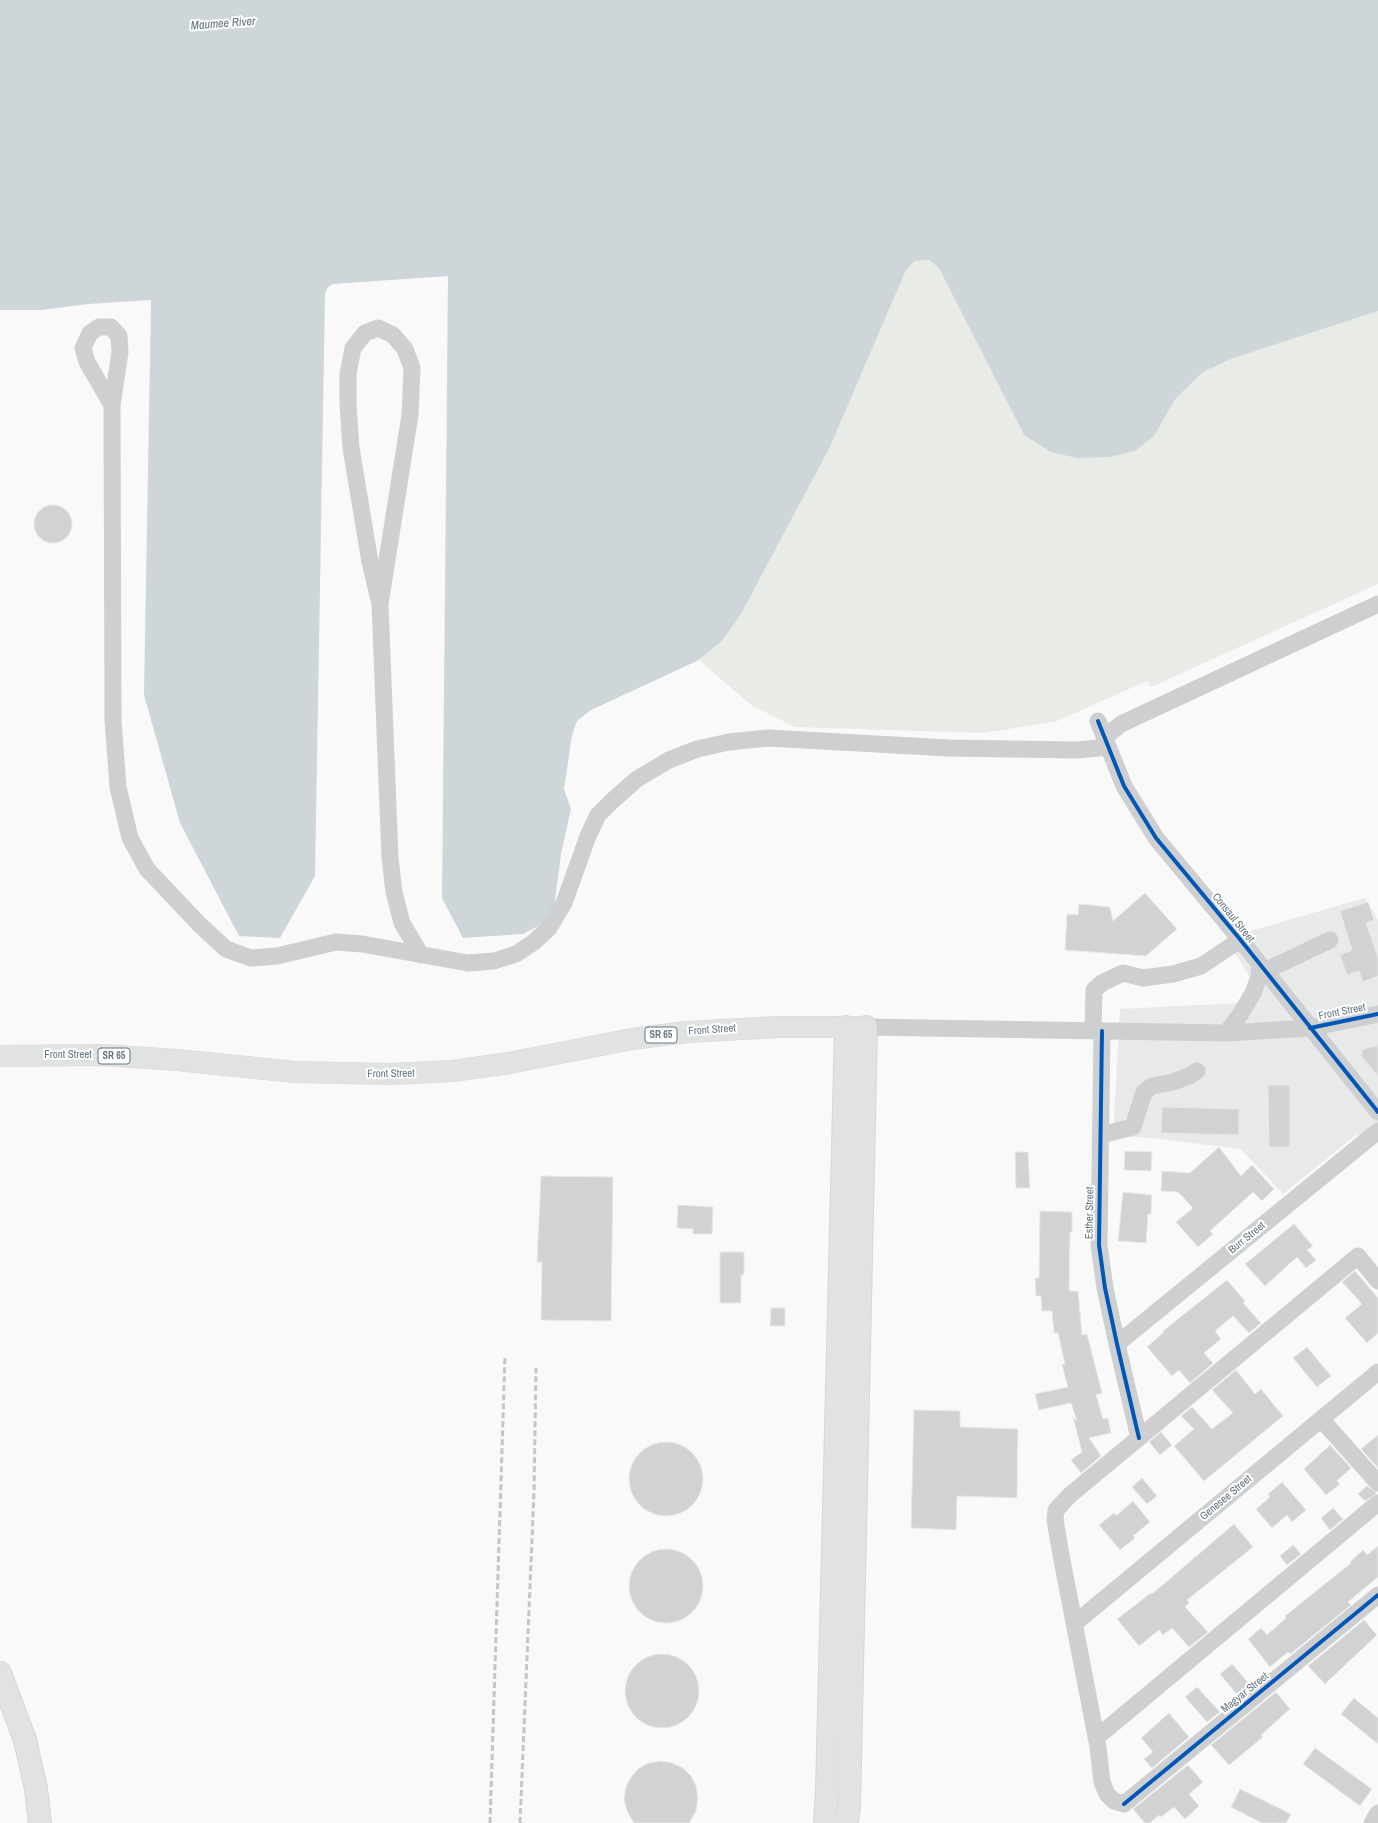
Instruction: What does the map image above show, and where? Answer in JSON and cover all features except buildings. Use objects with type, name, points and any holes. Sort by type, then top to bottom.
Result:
[{"type":"highway","points":[[825,1823],[856,1027]]},
{"type":"highway","points":[[847,1823],[849,1806],[856,1027]]},
{"type":"highway","points":[[0,1673],[25,1740],[36,1789],[40,1823]]},
{"type":"main road","name":"Front Street","points":[[0,1056],[102,1055],[303,1072],[391,1074],[453,1071],[509,1063],[632,1039],[687,1032],[746,1028],[856,1027]]},
{"type":"street","points":[[380,604],[410,415],[412,368],[405,349],[393,335],[378,328],[365,333],[353,348],[348,374],[348,404],[351,448],[370,562],[380,604],[390,858],[394,892],[402,922],[421,955]]},
{"type":"street","points":[[112,405],[113,720],[118,788],[130,838],[147,869],[226,949],[251,958],[277,956],[336,942],[362,944],[468,963],[494,961],[516,954],[534,942],[549,928],[564,904],[588,836],[598,815],[612,800],[637,779],[669,760],[697,749],[728,742],[768,738],[949,748],[1078,750],[1106,742],[1127,721],[1378,604]]},
{"type":"street","name":"Consaul Street","points":[[1098,721],[1124,786],[1156,838],[1378,1112]]},
{"type":"street","name":"Esther Street","points":[[1139,1438],[1105,1288],[1099,1245],[1101,1135],[1098,1031],[1094,990],[1102,983],[1123,973],[1142,978],[1173,974],[1201,966],[1240,940]]},
{"type":"street","points":[[1226,1033],[1244,1009],[1253,993],[1262,968],[1330,940]]},
{"type":"street","name":"Front Street","points":[[856,1027],[1226,1033],[1310,1028],[1378,1014]]},
{"type":"street","points":[[1101,1135],[1133,1127],[1144,1092],[1152,1086],[1173,1082],[1189,1076],[1197,1071]]},
{"type":"street","name":"Burr Street","points":[[1117,1344],[1378,1131]]},
{"type":"street","points":[[1376,1275],[1358,1256],[1066,1498],[1056,1510],[1055,1520],[1061,1555],[1096,1738],[1378,1503]]},
{"type":"street","name":"Genesee Street","points":[[1074,1624],[1378,1372]]},
{"type":"street","points":[[1321,1419],[1378,1483]]},
{"type":"street","name":"Magyar Street","points":[[1096,1738],[1102,1782],[1107,1794],[1114,1801],[1124,1804],[1378,1595]]},
{"type":"street","points":[[1372,1823],[1378,1813]]},
{"type":"shaded area","points":[[929,260],[939,267],[1024,435],[1154,436],[1176,398],[1203,372],[1231,359],[1378,311],[1378,584],[1151,687],[1147,681],[1057,721],[984,733],[795,727],[751,705],[699,660],[722,641],[741,614],[830,447],[906,270],[915,261]]},
{"type":"shaded area","points":[[1365,898],[1378,920],[1378,1133],[1356,1135],[1283,1194],[1241,1149],[1143,1137],[1113,1136],[1120,1009],[1241,1003],[1252,981],[1226,938]]},
{"type":"water","name":"Maumee River","points":[[0,0],[1378,0],[1378,311],[1231,359],[1203,372],[1176,398],[1154,436],[1135,451],[1109,457],[1077,458],[1051,452],[1024,435],[939,268],[929,260],[915,261],[906,270],[830,447],[741,614],[722,641],[699,660],[591,710],[577,721],[572,735],[564,789],[571,809],[561,854],[554,908],[544,923],[523,934],[463,938],[442,898],[448,276],[333,284],[328,287],[325,294],[315,876],[280,938],[239,936],[180,823],[144,695],[151,300],[88,304],[42,310],[0,310]]},
{"type":"railway","points":[[490,1823],[505,1356]]},
{"type":"railway","points":[[520,1823],[534,1492],[536,1368]]},
{"type":"cycle path","points":[[1098,721],[1124,786],[1156,838],[1239,938],[1378,1112]]},
{"type":"cycle path","points":[[1310,1028],[1378,1014]]},
{"type":"cycle path","points":[[1102,1031],[1099,1245],[1105,1288],[1139,1438]]},
{"type":"cycle path","points":[[1124,1804],[1378,1595]]}]
